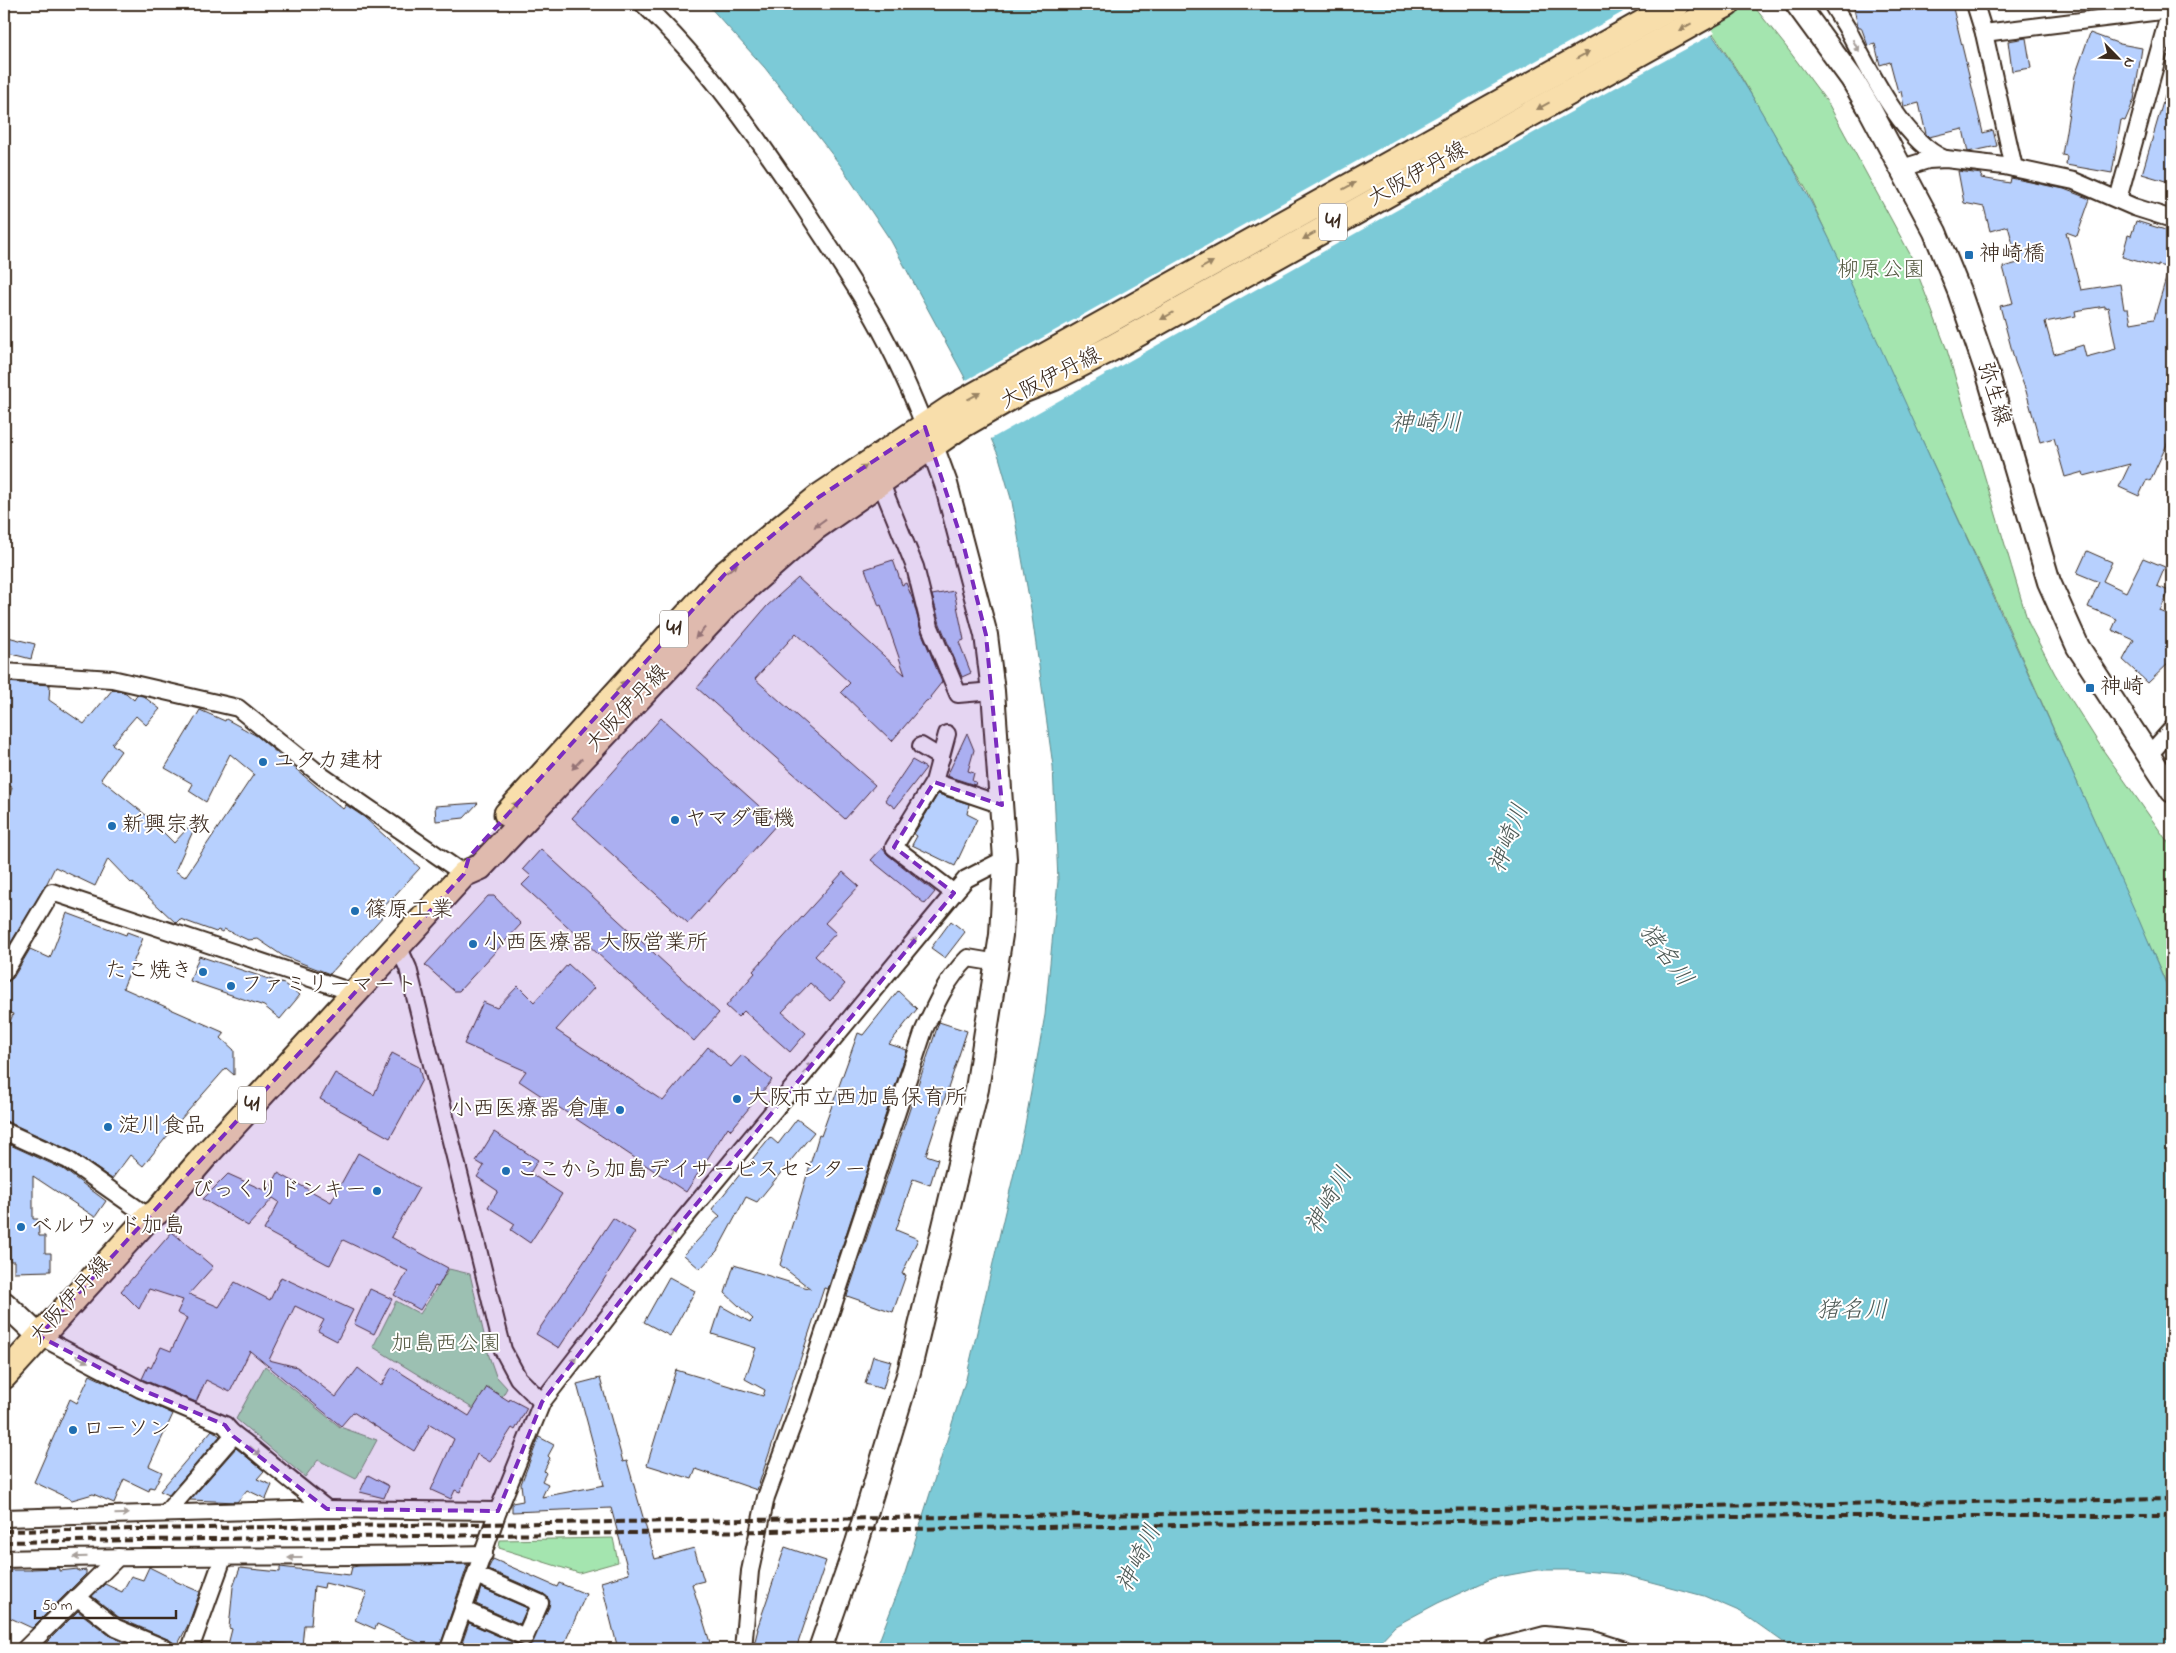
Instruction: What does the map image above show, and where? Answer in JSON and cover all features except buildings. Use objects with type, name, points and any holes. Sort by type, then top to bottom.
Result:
[{"type":"main road","name":"大阪伊丹線","points":[[4,1376],[149,1217],[157,1212],[204,1158],[464,874],[480,867],[726,605],[814,528],[880,481],[932,434],[950,409],[1676,4]]},
{"type":"main road","name":"大阪伊丹線","points":[[464,874],[469,856],[584,727],[725,574],[819,497],[932,434],[1023,390],[1054,378],[1110,349],[1280,252],[1727,4]]},
{"type":"street","points":[[643,4],[659,19],[731,103],[769,154],[874,318],[932,434],[984,626],[993,691],[1005,859],[998,963],[977,1089],[909,1372],[858,1543],[820,1649]]},
{"type":"street","points":[[1638,24],[1655,4]]},
{"type":"street","name":"弥生線","points":[[1797,4],[1852,79],[1936,232],[1989,378],[2049,582],[2078,647],[2172,791]]},
{"type":"street","points":[[1832,4],[1909,132],[1929,151],[1946,159]]},
{"type":"street","points":[[1975,4],[1984,33],[2014,168]]},
{"type":"street","points":[[1984,33],[2170,7],[2118,199]]},
{"type":"street","points":[[1902,168],[1928,160],[1946,159],[2014,168],[2074,181],[2134,207],[2172,219]]},
{"type":"street","points":[[880,481],[915,567],[930,627],[958,694],[993,691]]},
{"type":"street","points":[[4,672],[112,679],[238,708],[322,776],[464,874]]},
{"type":"street","points":[[2148,756],[2172,729]]},
{"type":"street","points":[[947,734],[934,782],[894,846],[954,893]]},
{"type":"street","points":[[921,746],[941,758]]},
{"type":"street","points":[[934,782],[1002,804]]},
{"type":"street","points":[[449,1649],[498,1511],[542,1402],[679,1225],[954,893],[966,879],[1005,859]]},
{"type":"street","points":[[4,973],[52,892],[355,993]]},
{"type":"street","points":[[398,946],[408,968],[503,1350],[518,1378],[542,1402]]},
{"type":"street","points":[[743,1649],[750,1571],[766,1497],[801,1402],[924,1030],[945,985],[968,958],[998,963]]},
{"type":"street","points":[[4,1130],[68,1160],[149,1217]]},
{"type":"street","points":[[4,1303],[39,1336],[140,1389],[225,1425],[233,1436],[244,1442],[281,1474],[327,1509]]},
{"type":"street","points":[[166,1513],[233,1436]]},
{"type":"street","points":[[4,1518],[327,1509],[498,1511]]},
{"type":"street","points":[[4,1559],[118,1556],[344,1558],[484,1554]]},
{"type":"street","points":[[26,1649],[118,1556]]},
{"type":"street","points":[[190,1649],[223,1558]]},
{"type":"street","points":[[464,1610],[525,1637],[540,1603],[476,1575]]},
{"type":"street","points":[[77,1597],[116,1628],[166,1649]]},
{"type":"street","points":[[1491,1649],[1545,1635],[1594,1640],[1622,1649]]},
{"type":"highlighted area","points":[[925,427],[964,547],[986,635],[1002,805],[934,782],[894,847],[954,893],[679,1225],[542,1402],[498,1511],[327,1509],[233,1436],[225,1425],[140,1389],[39,1336],[464,874],[469,857],[725,574],[819,497]]},
{"type":"green space","name":"柳原公園","points":[[1691,4],[1752,4],[1828,103],[1910,254],[1947,350],[2028,622],[2055,674],[2103,750],[2172,848],[2172,996],[2002,613],[1806,189],[1740,75]]},
{"type":"green space","name":"加島西公園","points":[[449,1269],[470,1274],[489,1356],[496,1376],[507,1388],[490,1419],[373,1347],[396,1301],[420,1314]]},
{"type":"green space","points":[[265,1366],[340,1427],[377,1440],[356,1479],[318,1460],[305,1477],[236,1419]]},
{"type":"green space","points":[[613,1538],[618,1562],[579,1573],[499,1548],[500,1540]]},
{"type":"water","name":"神崎川","points":[[707,4],[1690,4],[1725,53],[1788,158],[1843,267],[2057,737],[2172,998],[2172,1649],[1793,1649],[1741,1612],[1704,1596],[1621,1574],[1570,1570],[1537,1570],[1493,1578],[1438,1603],[1395,1626],[1373,1649],[876,1649],[904,1576],[966,1379],[1024,1130],[1045,1015],[1058,881],[1053,766],[1031,609],[1012,502],[999,457],[964,376],[891,241],[841,166],[765,68]]},
{"type":"pier","points":[[1634,4],[1693,4],[1715,33],[1562,117],[989,440],[963,382],[1623,12]]},
{"type":"railway","points":[[4,1531],[2172,1499]]},
{"type":"railway","points":[[4,1542],[1805,1516],[2172,1516]]},
{"type":"place","name":"神崎橋","points":[[1969,255]]},
{"type":"place","name":"神崎","points":[[2090,688]]},
{"type":"place","name":"ユタカ建材","points":[[263,762]]},
{"type":"place","name":"ヤマダ電機","points":[[675,820]]},
{"type":"place","name":"新興宗教","points":[[112,826]]},
{"type":"place","name":"篠原工業","points":[[355,911]]},
{"type":"place","name":"小西医療器 大阪営業所","points":[[473,944]]},
{"type":"place","name":"たこ焼き","points":[[203,972]]},
{"type":"place","name":"ファミリーマート","points":[[231,986]]},
{"type":"place","name":"大阪市立西加島保育所","points":[[737,1099]]},
{"type":"place","name":"小西医療器 倉庫","points":[[620,1110]]},
{"type":"place","name":"淀川食品","points":[[108,1127]]},
{"type":"place","name":"ここから加島デイサービスセンター","points":[[506,1171]]},
{"type":"place","name":"びっくりドンキー","points":[[377,1191]]},
{"type":"place","name":"ベルウッド加島","points":[[21,1227]]},
{"type":"place","name":"ローソン","points":[[73,1430]]},
{"type":"water label","name":"猪名川","points":[[1665,956]]},
{"type":"water label","name":"猪名川","points":[[1852,1311]]}]
